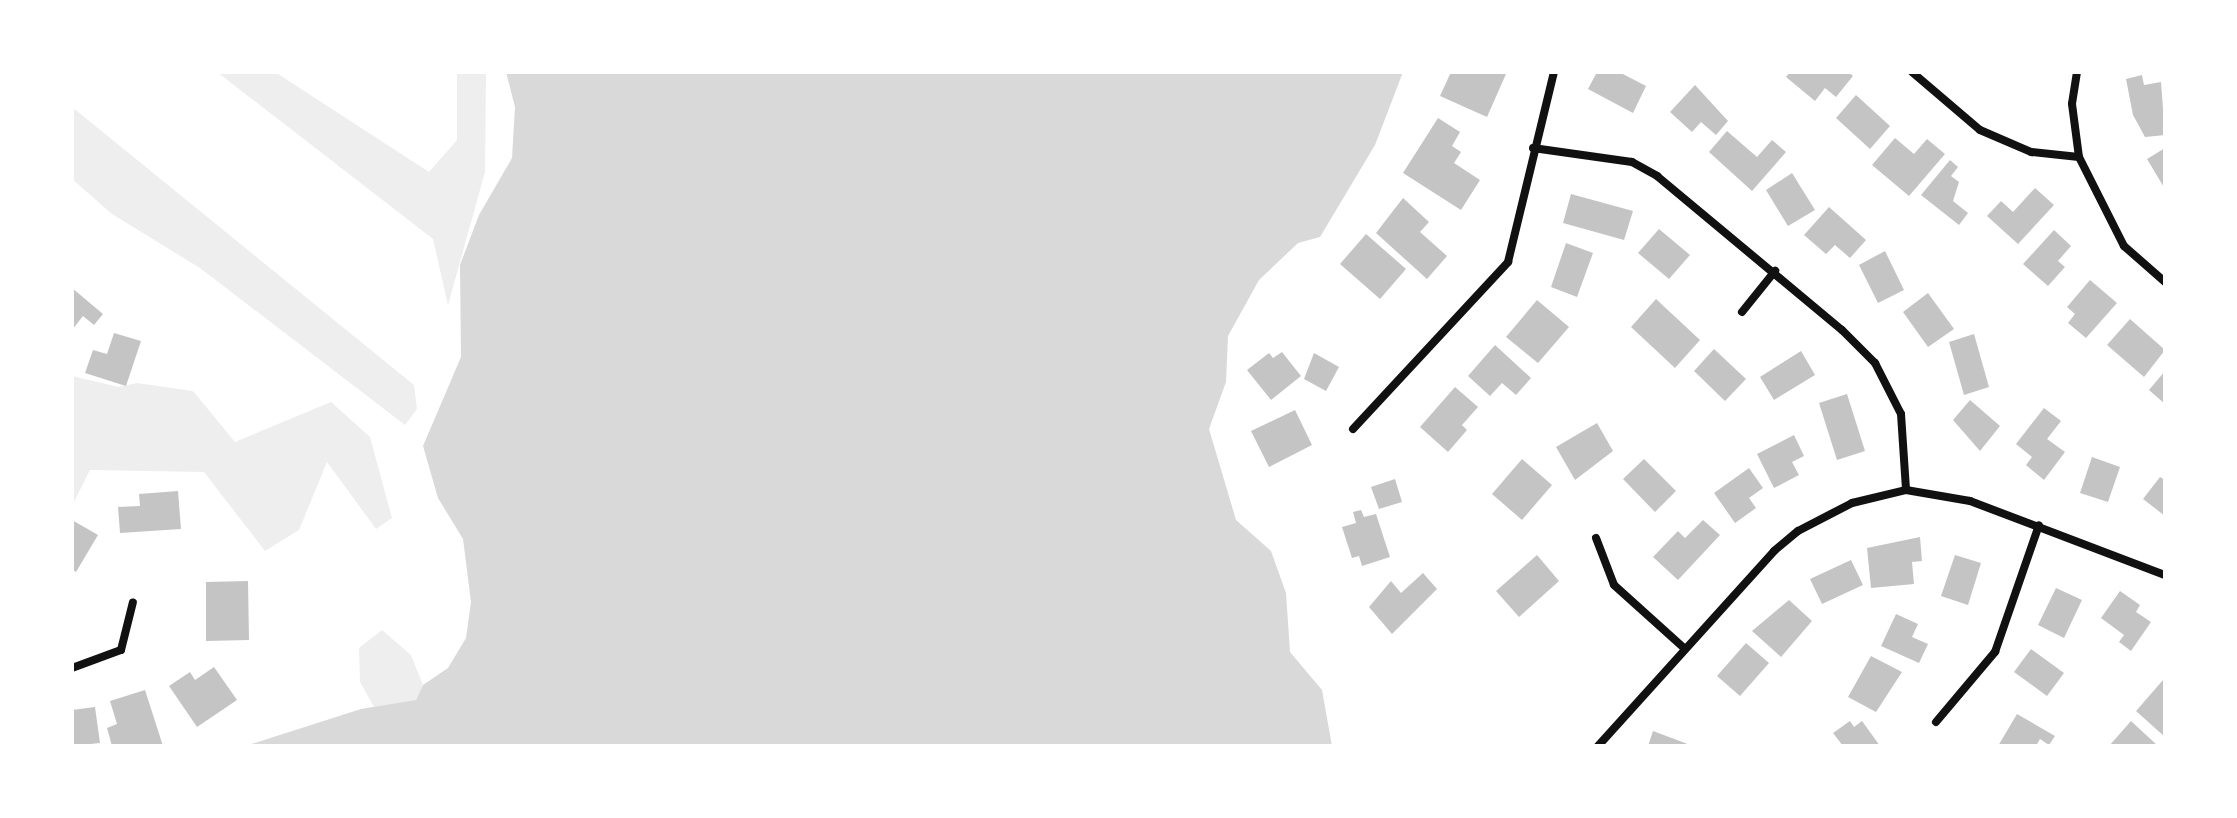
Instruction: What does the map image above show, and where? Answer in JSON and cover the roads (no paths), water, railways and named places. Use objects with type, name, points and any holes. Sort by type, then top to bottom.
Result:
[{"type":"street","points":[[1353,429],[1508,262],[1533,148],[1554,72]]},
{"type":"street","points":[[1912,72],[1980,130],[2031,152],[2079,157]]},
{"type":"street","points":[[2077,72],[2072,104],[2079,157],[2124,246],[2165,282]]},
{"type":"street","points":[[1533,148],[1632,162],[1775,271],[1842,330],[1888,383],[1901,414],[1906,490]]},
{"type":"street","points":[[1742,312],[1775,271]]},
{"type":"street","points":[[1598,746],[1684,648],[1798,531],[1852,503],[1906,490],[1970,501],[2165,575]]},
{"type":"street","points":[[1936,722],[1995,652],[2039,525]]},
{"type":"street","points":[[1596,538],[1614,585],[1684,648]]},
{"type":"street","points":[[72,668],[121,650],[133,602]]}]
